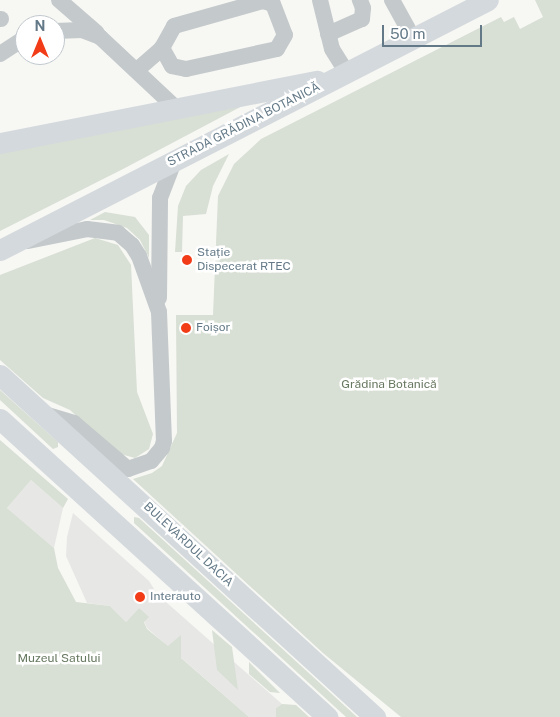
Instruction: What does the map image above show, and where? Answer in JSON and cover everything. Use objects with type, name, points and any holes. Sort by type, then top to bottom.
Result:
[{"type":"main road","name":"STRADA GRĂDINA BOTANICĂ","points":[[4,247],[488,0]]},
{"type":"main road","points":[[0,143],[344,75]]},
{"type":"main road","name":"BULEVARDUL DACIA","points":[[0,375],[375,717]]},
{"type":"main road","points":[[0,418],[328,717]]},
{"type":"lane","points":[[59,0],[176,108]]},
{"type":"lane","points":[[320,0],[332,49],[344,75]]},
{"type":"lane","points":[[328,34],[362,19],[364,14],[360,0]]},
{"type":"lane","points":[[392,0],[412,38]]},
{"type":"lane","points":[[136,70],[162,48],[174,26],[264,1],[273,4],[285,35],[277,49],[186,68],[172,66],[162,48]]},
{"type":"lane","points":[[65,31],[82,30],[100,37]]},
{"type":"lane","points":[[0,54],[15,44]]},
{"type":"lane","points":[[102,467],[128,469],[150,461],[162,448],[159,206],[164,183],[174,161]]},
{"type":"lane","points":[[4,247],[87,229],[118,233],[132,245],[139,256],[159,312]]},
{"type":"lane","points":[[44,414],[74,423],[128,469]]},
{"type":"shaded area","points":[[31,480],[63,508],[54,548],[7,508]]},
{"type":"shaded area","points":[[73,513],[149,581],[158,595],[282,704],[276,708],[276,717],[249,717],[147,628],[139,608],[126,622],[110,606],[87,603],[66,556],[67,537]]},
{"type":"green space","name":"Grădina Botanică","points":[[535,0],[560,0],[560,717],[401,717],[323,653],[133,479],[152,473],[162,466],[177,433],[176,315],[213,315],[218,196],[234,164],[261,139],[501,17],[504,22],[514,17],[520,29],[543,17]]},
{"type":"green space","points":[[246,104],[123,169],[0,231],[0,150]]},
{"type":"green space","points":[[229,154],[213,186],[206,214],[183,216],[182,252],[175,252],[178,206],[186,186],[201,170]]},
{"type":"green space","points":[[105,212],[135,217],[149,235],[149,258],[140,240],[127,228],[104,220],[90,220]]},
{"type":"green space","points":[[95,238],[118,245],[131,265],[137,392],[153,434],[149,449],[135,458],[117,453],[70,410],[43,398],[0,360],[0,275]]},
{"type":"green space","points":[[0,390],[58,442],[58,447],[53,449],[0,400]]},
{"type":"green space","name":"Muzeul Satului","points":[[0,440],[68,499],[63,508],[31,480],[7,508],[54,548],[58,568],[76,602],[110,606],[126,622],[139,608],[149,617],[144,622],[147,629],[168,646],[181,635],[181,658],[249,717],[0,717]]},
{"type":"green space","points":[[134,517],[139,518],[357,717],[346,717],[134,523]]},
{"type":"green space","points":[[212,630],[232,647],[238,690],[217,670]]},
{"type":"green space","points":[[249,662],[280,693],[270,692],[249,674]]},
{"type":"green space","points":[[282,704],[296,705],[309,717],[276,717],[276,708]]},
{"type":"place","name":"Stație Dispecerat RTEC","points":[[187,260]]},
{"type":"place","name":"Foișor","points":[[186,328]]},
{"type":"place","name":"Interauto","points":[[140,597]]}]
